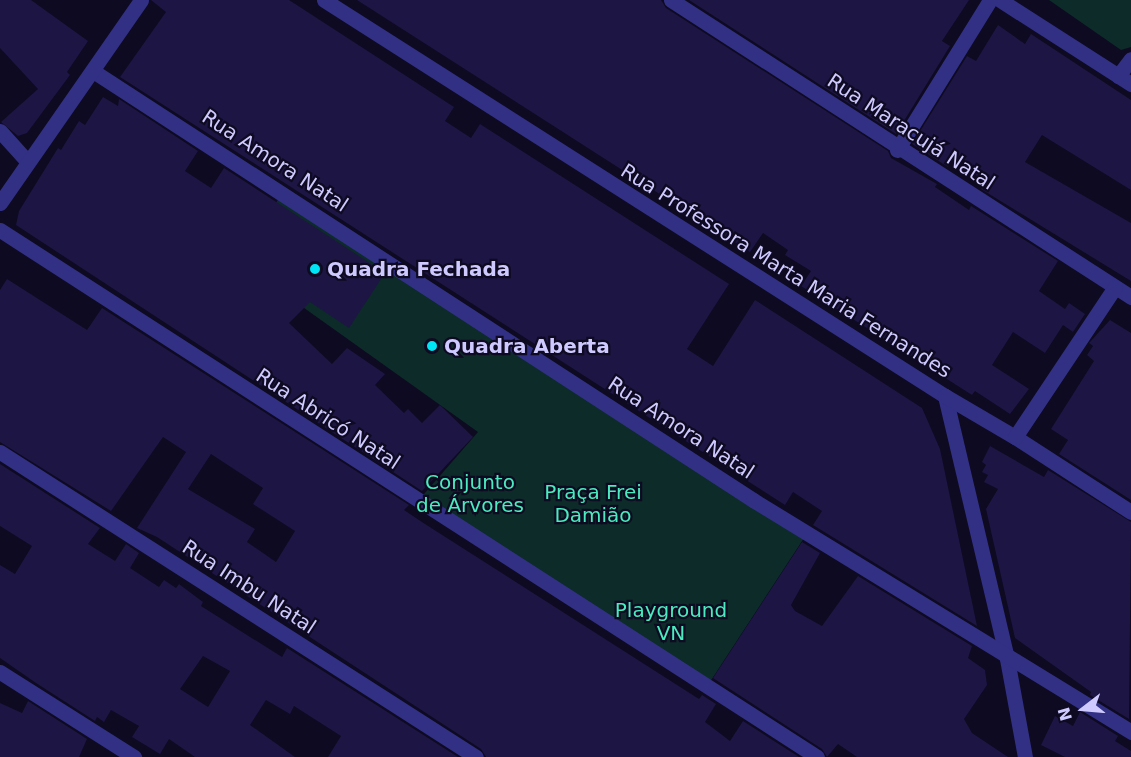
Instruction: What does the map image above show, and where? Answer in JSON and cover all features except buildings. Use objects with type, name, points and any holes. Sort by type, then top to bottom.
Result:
[{"type":"street","points":[[0,203],[26,160],[93,71],[141,0]]},
{"type":"street","name":"Rua Professora Marta Maria Fernandes","points":[[324,0],[945,396],[1008,659],[1024,757]]},
{"type":"street","name":"Rua Maracujá Natal","points":[[671,0],[897,150],[1131,297]]},
{"type":"street","points":[[897,150],[990,0]]},
{"type":"street","points":[[1000,0],[1126,72]]},
{"type":"street","name":"Rua Amora Natal","points":[[93,71],[753,500],[1008,659],[1131,732]]},
{"type":"street","points":[[0,130],[26,160]]},
{"type":"street","name":"Rua Abricó Natal","points":[[0,230],[817,757]]},
{"type":"street","points":[[1016,436],[1115,287]]},
{"type":"street","points":[[945,396],[1016,436],[1131,512]]},
{"type":"street","name":"Rua Imbu Natal","points":[[0,452],[476,757]]},
{"type":"street","points":[[0,672],[134,757]]},
{"type":"green space","points":[[1049,0],[1131,0],[1131,47],[1121,50]]},
{"type":"green space","name":"Praça Frei Damião","points":[[283,191],[806,535],[706,688],[418,501],[478,432],[241,263]]},
{"type":"place","name":"Quadra Fechada","points":[[315,269]]},
{"type":"place","name":"Quadra Aberta","points":[[432,346]]},
{"type":"park label","name":"Conjunto de Árvores","points":[[470,494]]},
{"type":"park label","name":"Playground VN","points":[[671,622]]}]
